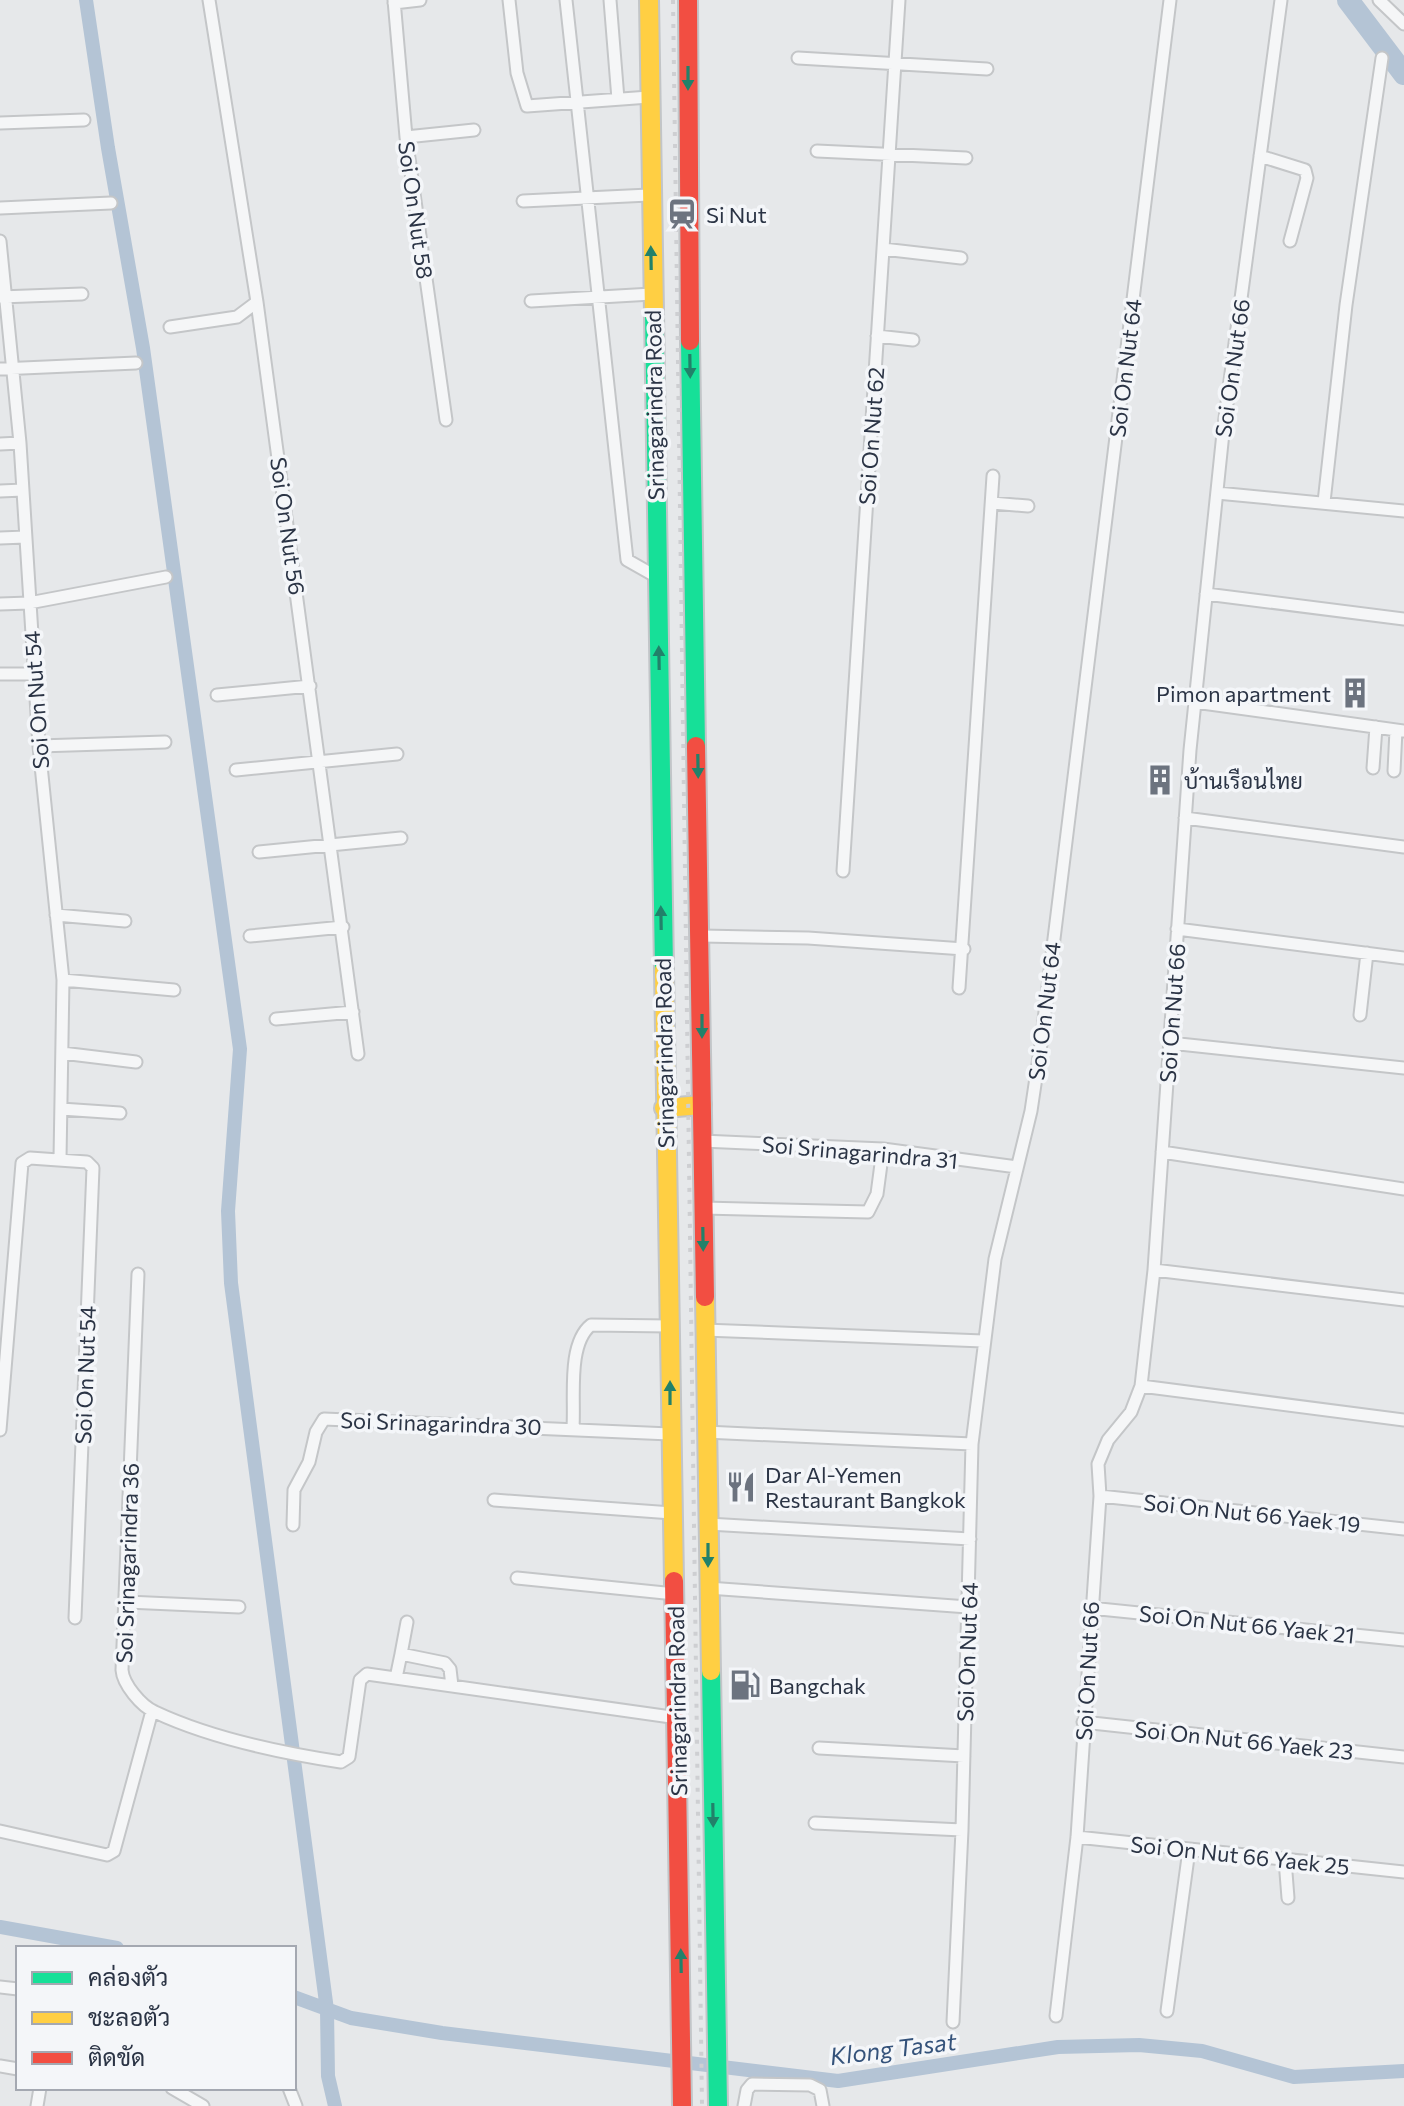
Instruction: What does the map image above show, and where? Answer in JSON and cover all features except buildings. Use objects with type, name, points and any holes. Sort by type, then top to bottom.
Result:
[{"type":"main road","name":"Srinagarindra Road","points":[[649,0],[649,195],[670,1434],[678,1718],[682,2106]]},
{"type":"main road","name":"Srinagarindra Road","points":[[688,0],[690,358],[702,936],[705,1432],[718,2106]]},
{"type":"main road","points":[[664,1108],[702,1105]]},
{"type":"street","name":"Soi On Nut 56","points":[[209,0],[257,302],[358,1054]]},
{"type":"street","points":[[394,2],[420,0]]},
{"type":"street","points":[[509,0],[522,100],[532,107],[649,97]]},
{"type":"street","points":[[566,0],[627,560],[657,577]]},
{"type":"street","points":[[610,0],[618,99]]},
{"type":"street","name":"Soi On Nut 62","points":[[843,871],[899,0]]},
{"type":"street","name":"Soi On Nut 64","points":[[953,2022],[962,1830],[972,1444],[983,1341],[995,1259],[1041,1044],[1170,0]]},
{"type":"street","name":"Soi On Nut 66","points":[[1056,2016],[1077,1837],[1090,1608],[1100,1496],[1098,1464],[1108,1440],[1131,1412],[1141,1386],[1154,1270],[1195,702],[1217,493],[1281,0]]},
{"type":"street","points":[[1379,0],[1404,24]]},
{"type":"street","name":"Soi On Nut 58","points":[[394,2],[406,137],[446,420]]},
{"type":"street","points":[[798,58],[987,69]]},
{"type":"street","points":[[1324,502],[1332,417],[1382,58]]},
{"type":"street","points":[[0,123],[84,120]]},
{"type":"street","points":[[406,137],[474,130]]},
{"type":"street","points":[[817,151],[966,158]]},
{"type":"street","points":[[1260,156],[1305,170],[1307,178],[1290,241]]},
{"type":"street","points":[[523,201],[649,195]]},
{"type":"street","points":[[0,208],[111,203]]},
{"type":"street","name":"Soi On Nut 54","points":[[0,241],[6,369],[20,443],[33,674],[63,980],[60,1159]]},
{"type":"street","points":[[883,249],[961,258]]},
{"type":"street","points":[[3,297],[82,294]]},
{"type":"street","points":[[531,301],[652,294]]},
{"type":"street","points":[[170,327],[237,317],[257,302]]},
{"type":"street","points":[[877,336],[913,340]]},
{"type":"street","points":[[6,369],[136,363]]},
{"type":"street","points":[[0,444],[20,443]]},
{"type":"street","points":[[959,988],[964,949],[993,476]]},
{"type":"street","points":[[0,491],[23,490]]},
{"type":"street","points":[[1217,493],[1404,511]]},
{"type":"street","points":[[992,503],[1028,506]]},
{"type":"street","points":[[0,538],[25,537]]},
{"type":"street","points":[[0,604],[29,603],[166,577]]},
{"type":"street","points":[[1206,594],[1404,619]]},
{"type":"street","points":[[0,674],[33,674]]},
{"type":"street","points":[[217,695],[310,686]]},
{"type":"street","points":[[1195,702],[1400,730],[1394,771]]},
{"type":"street","points":[[1373,768],[1376,727]]},
{"type":"street","points":[[39,746],[165,742]]},
{"type":"street","points":[[236,770],[397,754]]},
{"type":"street","points":[[1185,818],[1404,847]]},
{"type":"street","points":[[259,852],[401,838]]},
{"type":"street","points":[[56,915],[125,921]]},
{"type":"street","points":[[250,936],[343,927]]},
{"type":"street","points":[[1177,929],[1404,958]]},
{"type":"street","points":[[702,936],[808,938],[964,949]]},
{"type":"street","points":[[1360,1015],[1367,953]]},
{"type":"street","points":[[63,980],[174,990]]},
{"type":"street","points":[[276,1019],[353,1012]]},
{"type":"street","points":[[1170,1043],[1404,1068]]},
{"type":"street","points":[[62,1053],[136,1062]]},
{"type":"street","points":[[61,1109],[120,1113]]},
{"type":"street","name":"Soi Srinagarindra 31","points":[[702,1141],[883,1149],[1017,1167]]},
{"type":"street","points":[[703,1208],[868,1212],[877,1194],[883,1149]]},
{"type":"street","points":[[1162,1152],[1404,1189]]},
{"type":"street","name":"Soi On Nut 54","points":[[0,1430],[22,1163],[30,1158],[87,1162],[93,1168],[75,1618]]},
{"type":"street","points":[[1154,1270],[1404,1300]]},
{"type":"street","name":"Soi Srinagarindra 36","points":[[138,1274],[123,1679],[152,1711]]},
{"type":"street","points":[[573,1427],[578,1344],[586,1329],[591,1325],[670,1326]]},
{"type":"street","points":[[704,1330],[983,1341]]},
{"type":"street","points":[[1141,1386],[1404,1420]]},
{"type":"street","name":"Soi Srinagarindra 30","points":[[293,1525],[294,1490],[309,1462],[319,1424],[324,1419],[573,1427],[670,1434]]},
{"type":"street","points":[[705,1432],[972,1444]]},
{"type":"street","name":"Soi On Nut 66 Yaek 19","points":[[1100,1496],[1404,1529]]},
{"type":"street","points":[[494,1500],[672,1513]]},
{"type":"street","points":[[708,1524],[970,1539]]},
{"type":"street","points":[[517,1578],[675,1594]]},
{"type":"street","points":[[708,1588],[968,1607]]},
{"type":"street","points":[[127,1602],[239,1607]]},
{"type":"street","name":"Soi On Nut 66 Yaek 21","points":[[1090,1608],[1404,1640]]},
{"type":"street","points":[[396,1678],[407,1622]]},
{"type":"street","points":[[401,1654],[445,1663],[450,1669],[452,1686]]},
{"type":"street","points":[[0,1831],[107,1855],[114,1851],[152,1711],[302,1756],[346,1761],[351,1750],[360,1680],[367,1674],[678,1718]]},
{"type":"street","name":"Soi On Nut 66 Yaek 23","points":[[1083,1722],[1404,1757]]},
{"type":"street","points":[[819,1748],[964,1756]]},
{"type":"street","points":[[815,1823],[962,1830]]},
{"type":"street","name":"Soi On Nut 66 Yaek 25","points":[[1077,1837],[1404,1872]]},
{"type":"street","points":[[1167,2011],[1189,1850]]},
{"type":"street","points":[[1285,1860],[1288,1898]]},
{"type":"street","points":[[744,2106],[747,2090],[752,2084],[810,2085],[820,2090],[823,2106]]},
{"type":"street","points":[[175,2090],[203,2106]]},
{"type":"waterway","points":[[86,0],[143,348],[240,1049],[228,1211],[231,1283],[327,2010],[328,2076],[335,2106]]},
{"type":"waterway","points":[[1348,0],[1404,74]]},
{"type":"waterway","name":"Klong Tasat","points":[[0,1927],[106,1946]]},
{"type":"waterway","name":"Klong Tasat","points":[[296,1998],[351,2018],[442,2033],[838,2081],[1058,2047],[1139,2045],[1202,2051],[1294,2077],[1404,2071]]},
{"type":"railway","points":[[673,0],[702,2106]]},
{"type":"traffic: fast","points":[[654,313],[664,970]]},
{"type":"traffic: fast","points":[[690,341],[696,746]]},
{"type":"traffic: fast","points":[[711,1671],[718,2106]]},
{"type":"traffic: slow","points":[[649,0],[654,313]]},
{"type":"traffic: slow","points":[[664,970],[674,1581]]},
{"type":"traffic: slow","points":[[664,1108],[702,1105]]},
{"type":"traffic: slow","points":[[705,1297],[711,1671]]},
{"type":"traffic: jam","points":[[688,0],[690,341]]},
{"type":"traffic: jam","points":[[696,746],[705,1297]]},
{"type":"traffic: jam","points":[[674,1581],[682,2106]]},
{"type":"place","name":"Si Nut","points":[[682,214]]},
{"type":"place","name":"Pimon apartment","points":[[1355,693]]},
{"type":"place","name":"บ้านเรือนไทย","points":[[1160,780]]},
{"type":"place","name":"Dar Al-Yemen Restaurant Bangkok","points":[[741,1487]]},
{"type":"place","name":"Bangchak","points":[[745,1685]]}]
